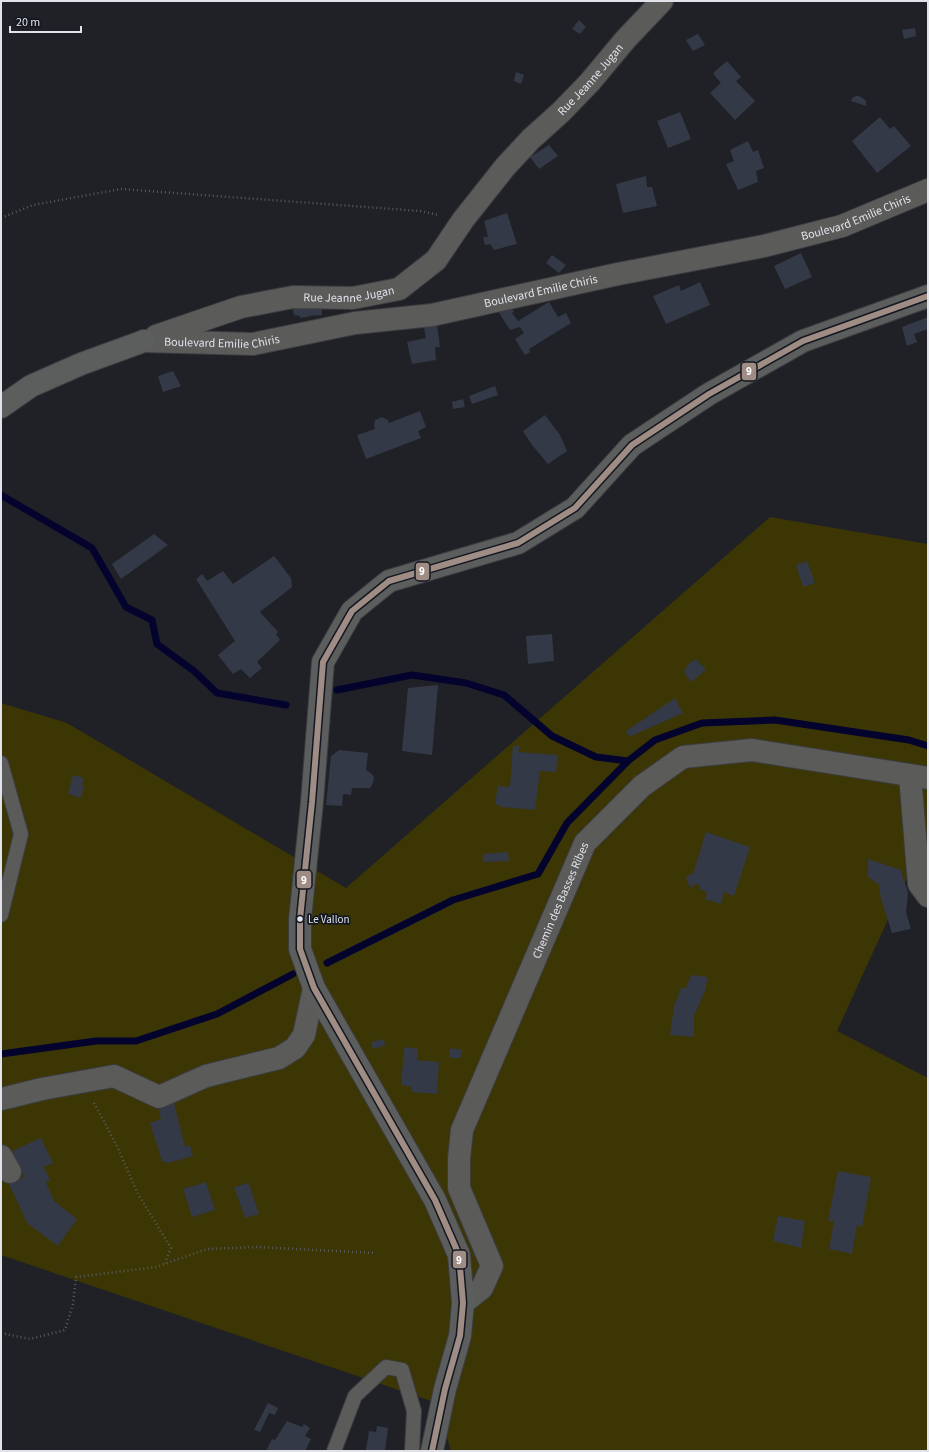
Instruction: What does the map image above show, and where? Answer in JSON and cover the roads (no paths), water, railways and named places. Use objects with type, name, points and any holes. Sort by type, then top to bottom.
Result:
[{"type":"main road","points":[[420,1450],[445,1389],[460,1336],[463,1303],[459,1255],[435,1200],[314,988],[300,949],[300,920],[312,802],[323,662],[352,611],[389,581],[518,542],[575,508],[632,445],[709,394],[803,340],[928,296]]},
{"type":"main road","name":"Rue Jeanne Jugan","points":[[1,407],[31,386],[81,364],[144,341]]},
{"type":"street","name":"Rue Jeanne Jugan","points":[[144,341],[241,307],[293,297],[353,298],[399,289],[436,260],[463,220],[505,166],[530,139],[561,112],[590,82],[625,40],[662,1]]},
{"type":"street","name":"Boulevard Emilie Chiris","points":[[144,341],[253,344],[355,323],[432,315],[618,274],[764,246],[842,226],[928,190]]},
{"type":"street","name":"Chemin des Basses Ribes","points":[[463,1303],[482,1288],[492,1266],[459,1188],[459,1159],[462,1130],[585,843],[642,786],[683,757],[752,750],[919,776]]},
{"type":"street","points":[[919,776],[919,884],[928,896]]},
{"type":"street","points":[[1,1099],[42,1089],[114,1076],[159,1097],[206,1076],[279,1058],[294,1048],[304,1035],[314,988]]},
{"type":"lane","points":[[1,763],[21,834],[1,915]]},
{"type":"lane","points":[[334,1451],[354,1396],[386,1367],[402,1370],[414,1411],[420,1450]]},
{"type":"waterway","points":[[1,495],[92,548],[126,607],[152,620],[157,644],[194,671],[217,693],[286,705]]},
{"type":"waterway","points":[[337,690],[412,675],[466,683],[504,695],[552,736],[596,757],[628,761]]},
{"type":"waterway","points":[[327,963],[453,900],[538,874],[567,823],[628,761],[655,740],[702,723],[775,720],[909,740],[928,746]]},
{"type":"waterway","points":[[1,1054],[96,1041],[136,1041],[217,1014],[293,974]]},
{"type":"place","name":"Le Vallon","points":[[300,919]]}]
